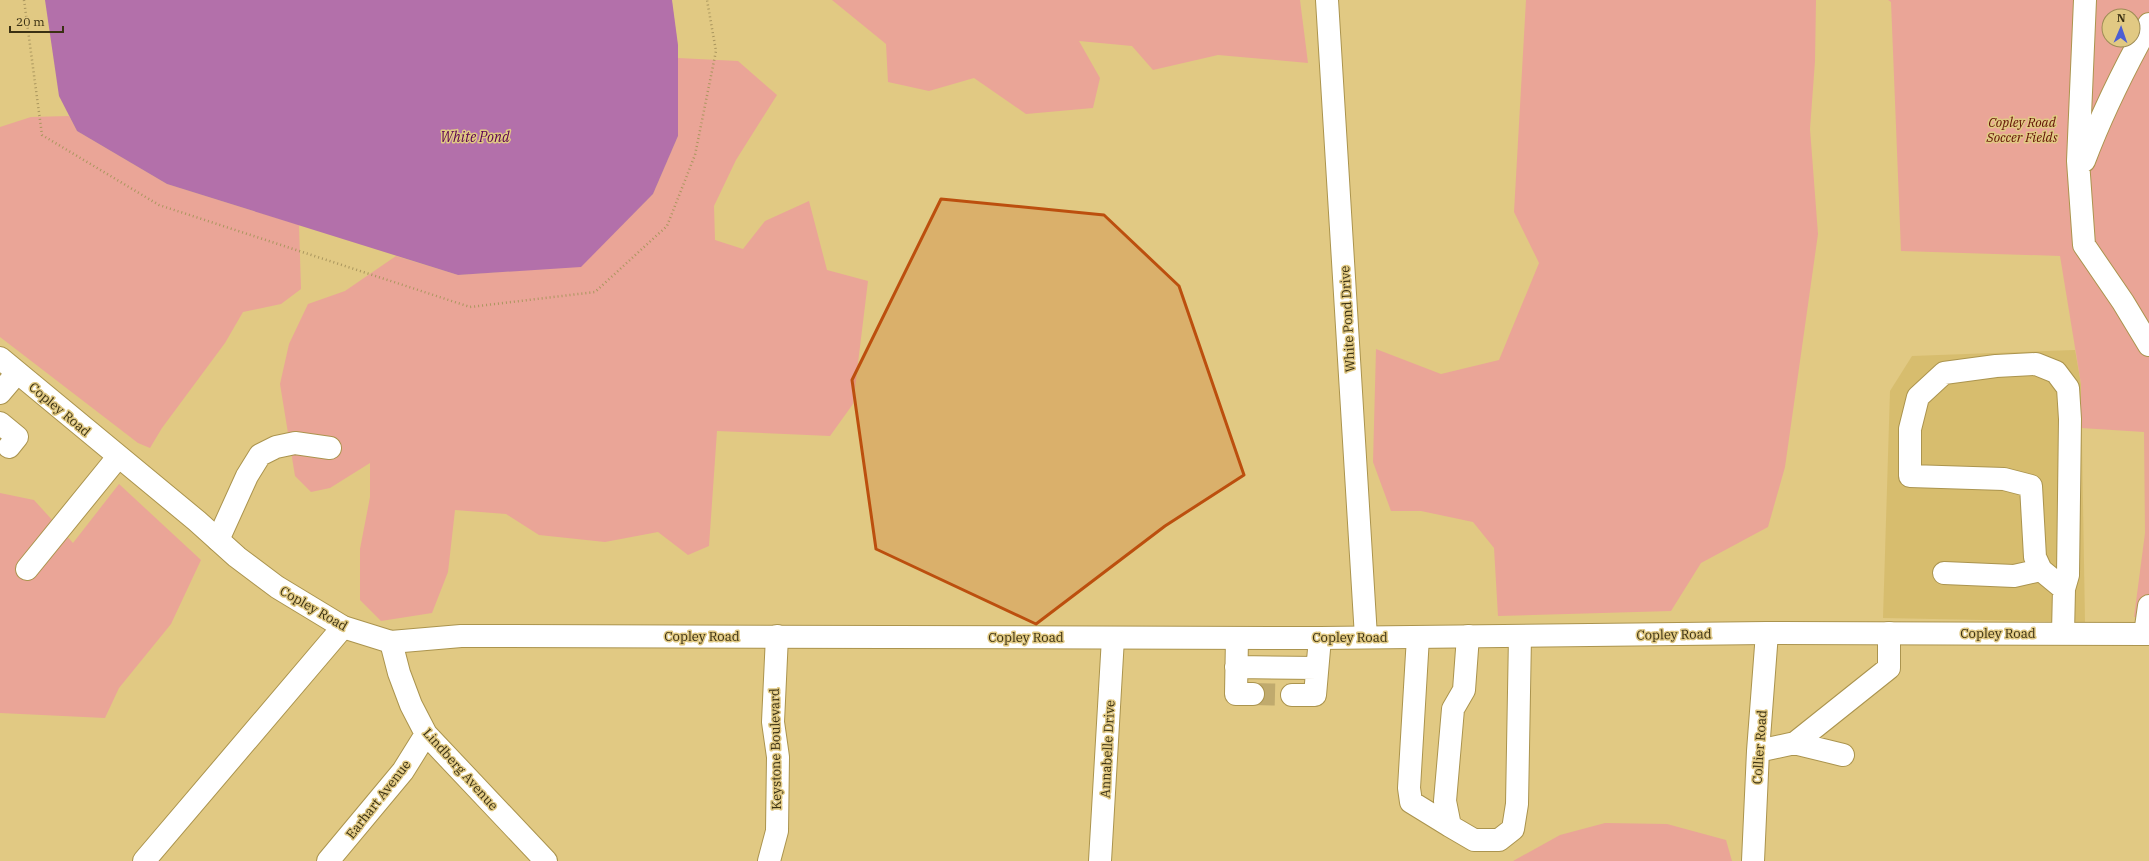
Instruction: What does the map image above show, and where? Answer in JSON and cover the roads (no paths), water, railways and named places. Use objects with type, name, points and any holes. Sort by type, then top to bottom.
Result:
[{"type":"main road","name":"White Pond Drive","points":[[1327,0],[1366,638]]},
{"type":"main road","points":[[2085,2],[2078,161],[2084,245],[2123,302],[2149,344]]},
{"type":"main road","points":[[2079,175],[2098,125],[2124,68],[2149,24]]},
{"type":"main road","name":"Copley Road","points":[[0,358],[218,540],[236,557],[277,587],[343,627],[391,642],[461,636],[1366,638],[1767,633],[2147,634]]},
{"type":"main road","points":[[2063,634],[2064,589],[2068,575],[2070,419],[2068,388],[2056,372],[2036,364],[1996,366],[1944,373],[1918,397],[1910,429],[1910,476],[2004,479],[2031,486],[2035,557],[2041,570],[2064,589]]},
{"type":"main road","points":[[0,393],[17,373]]},
{"type":"main road","points":[[0,423],[13,442]]},
{"type":"main road","points":[[218,540],[247,476],[260,456],[276,447],[296,443],[330,448]]},
{"type":"main road","points":[[27,569],[118,457]]},
{"type":"main road","points":[[1944,573],[2014,576],[2041,570]]},
{"type":"main road","points":[[2147,634],[2149,606]]},
{"type":"main road","points":[[144,861],[343,627]]},
{"type":"main road","name":"Collier Road","points":[[1753,861],[1758,751],[1767,633]]},
{"type":"main road","points":[[1794,743],[1889,668],[1889,633]]},
{"type":"main road","name":"Keystone Boulevard","points":[[769,861],[777,832],[778,757],[773,715],[777,636]]},
{"type":"main road","points":[[1450,826],[1445,801],[1453,709],[1464,690],[1468,636]]},
{"type":"main road","points":[[1418,637],[1409,788],[1411,802],[1474,840],[1499,840],[1513,829],[1517,804],[1520,636]]},
{"type":"main road","name":"Annabelle Drive","points":[[1100,861],[1113,638]]},
{"type":"main road","points":[[1237,638],[1236,694],[1252,694]]},
{"type":"main road","points":[[1292,694],[1315,695],[1320,638]]},
{"type":"main road","name":"Lindberg Avenue","points":[[391,642],[409,699],[426,734],[546,861]]},
{"type":"main road","points":[[1236,667],[1317,668]]},
{"type":"main road","name":"Earhart Avenue","points":[[328,861],[403,771],[426,734]]},
{"type":"main road","points":[[1758,751],[1794,743],[1843,754]]},
{"type":"water","name":"White Pond","points":[[45,0],[672,0],[678,45],[678,136],[653,194],[581,267],[458,275],[167,184],[77,131],[59,96]]},
{"type":"tunnel","points":[[1253,694],[1292,695]]},
{"type":"park label","name":"Copley Road Soccer Fields","points":[[2022,130]]}]
